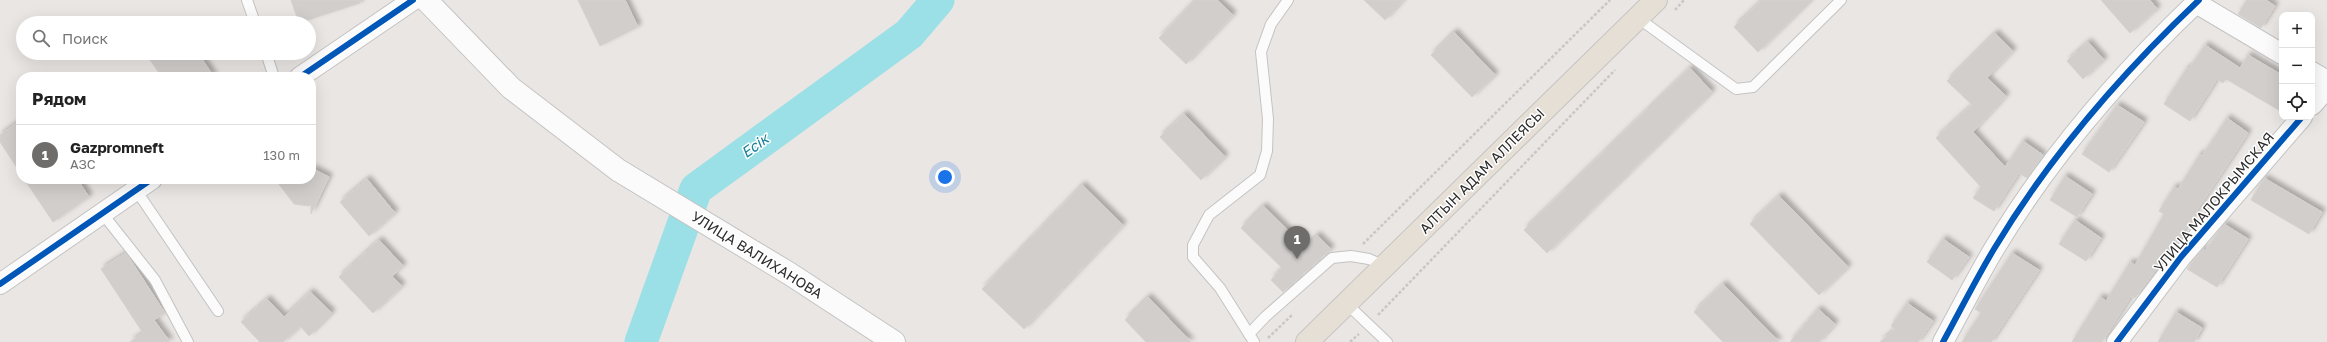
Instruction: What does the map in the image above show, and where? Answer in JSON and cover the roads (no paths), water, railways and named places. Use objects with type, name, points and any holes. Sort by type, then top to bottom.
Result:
[{"type":"main road","name":"УЛИЦА ВАЛИХАНОВА","points":[[426,0],[510,88],[618,170],[790,274],[894,342]]},
{"type":"main road","name":"АЛТЫН АДАМ АЛЛЕЯСЫ","points":[[1307,342],[1386,266],[1647,24],[1656,0]]},
{"type":"street","points":[[307,72],[413,0]]},
{"type":"street","points":[[1943,342],[1995,249],[2059,154],[2125,74],[2197,2],[2279,52]]},
{"type":"street","points":[[2315,74],[2327,81]]},
{"type":"street","points":[[2315,102],[2327,88]]},
{"type":"street","name":"УЛИЦА МАЛОКРЫМСКАЯ","points":[[2117,342],[2181,257],[2299,120]]},
{"type":"street","points":[[0,284],[145,184]]},
{"type":"lane","points":[[247,0],[253,16]]},
{"type":"lane","points":[[1288,0],[1271,24],[1261,52],[1268,120],[1267,151],[1260,175],[1209,215],[1193,245],[1193,257],[1220,288],[1251,338],[1265,317],[1332,258],[1351,256],[1369,259],[1386,266]]},
{"type":"lane","points":[[1647,24],[1736,88],[1753,87],[1841,0]]},
{"type":"lane","points":[[268,60],[272,72]]},
{"type":"lane","points":[[136,190],[218,311]]},
{"type":"lane","points":[[102,213],[155,280],[188,342]]},
{"type":"lane","points":[[1347,304],[1387,342]]},
{"type":"waterway","name":"Есік","points":[[641,342],[696,189],[909,34],[938,0]]},
{"type":"place","name":"Gazpromneft","points":[[1297,259]]}]
